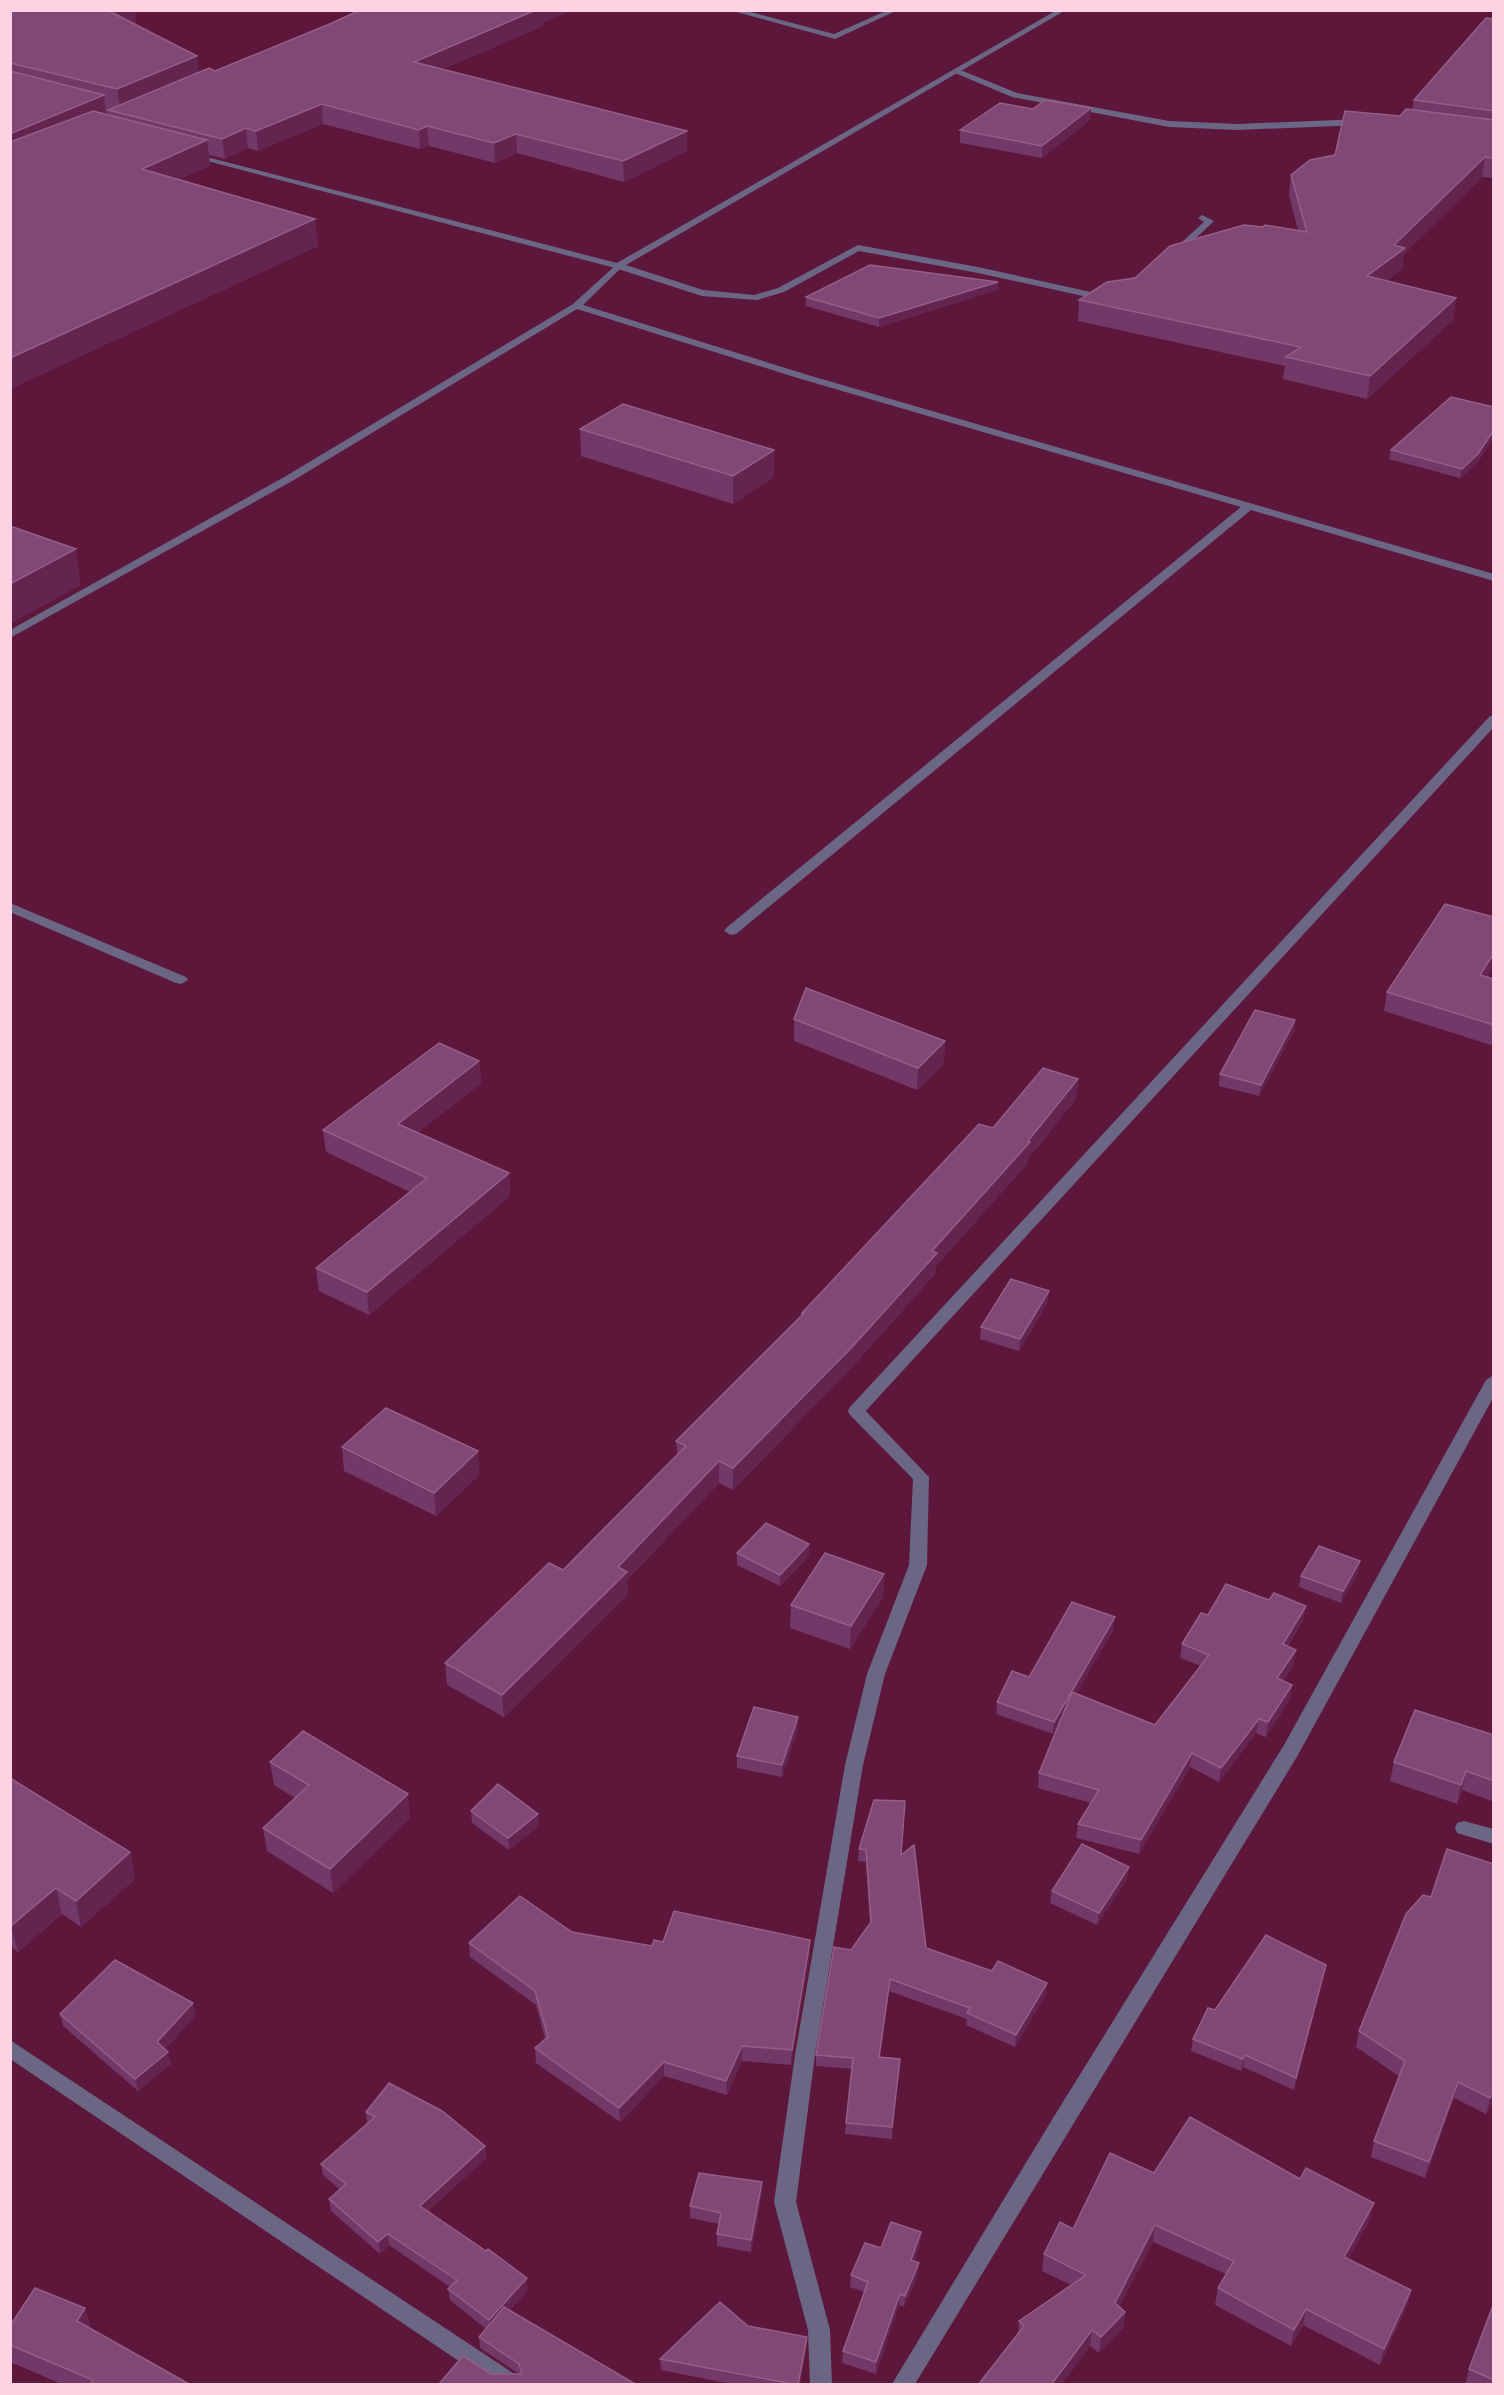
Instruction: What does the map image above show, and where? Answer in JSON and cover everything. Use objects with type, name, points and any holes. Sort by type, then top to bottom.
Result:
[{"type":"street","points":[[732,10],[835,37],[895,10]]},
{"type":"street","points":[[10,635],[290,478],[576,306],[618,266],[1063,10]]},
{"type":"street","points":[[958,71],[1015,95],[1169,124],[1238,127],[1372,122]]},
{"type":"street","points":[[177,152],[618,266],[702,293],[754,298],[782,290],[858,248],[978,270],[1105,298],[1117,297]]},
{"type":"street","points":[[1169,258],[1210,221],[1202,218]]},
{"type":"street","points":[[576,306],[753,364],[1250,505],[1494,578]]},
{"type":"street","points":[[732,931],[1250,505]]},
{"type":"street","points":[[821,2385],[819,2330],[785,2202],[805,2055],[854,1765],[876,1674],[918,1565],[920,1521],[921,1477],[856,1411],[1494,719]]},
{"type":"street","points":[[10,907],[181,980]]},
{"type":"street","points":[[903,2385],[1057,2129],[1291,1750],[1494,1380]]},
{"type":"street","points":[[1464,1828],[1494,1837]]},
{"type":"street","points":[[10,2048],[511,2385]]},
{"type":"building","points":[[10,10],[115,10],[111,12],[197,56],[117,89],[10,63]]},
{"type":"building","points":[[360,10],[536,10],[414,62],[687,131],[623,161],[516,134],[494,143],[427,126],[419,130],[322,104],[256,131],[246,128],[222,139],[108,110],[209,68],[215,71]]},
{"type":"building","points":[[1486,18],[1494,19],[1494,111],[1414,100]]},
{"type":"building","points":[[10,71],[104,95],[10,134]]},
{"type":"building","points":[[1045,100],[1091,108],[1042,146],[960,130],[1000,103],[1033,109]]},
{"type":"building","points":[[1406,109],[1494,120],[1494,158],[1485,157],[1394,245],[1405,248],[1367,276],[1456,298],[1370,376],[1286,357],[1301,347],[1079,300],[1107,282],[1135,278],[1170,246],[1244,225],[1263,227],[1265,225],[1307,232],[1291,175],[1310,160],[1335,155],[1345,111],[1400,116]]},
{"type":"building","points":[[93,111],[207,140],[142,169],[315,219],[10,358],[10,142]]},
{"type":"building","points":[[870,265],[998,282],[879,318],[806,297]]},
{"type":"building","points":[[1451,397],[1494,407],[1494,430],[1478,454],[1462,469],[1391,450]]},
{"type":"building","points":[[623,404],[774,450],[733,476],[580,429]]},
{"type":"building","points":[[10,526],[76,549],[10,584]]},
{"type":"building","points":[[1445,904],[1494,917],[1494,953],[1480,975],[1494,979],[1494,1025],[1387,992]]},
{"type":"building","points":[[806,988],[945,1041],[918,1068],[794,1019]]},
{"type":"building","points":[[1255,1010],[1295,1020],[1261,1085],[1220,1074]]},
{"type":"building","points":[[439,1043],[479,1061],[398,1124],[509,1173],[367,1292],[316,1268],[427,1178],[323,1130]]},
{"type":"building","points":[[1043,1068],[1078,1079],[1028,1141],[1030,1142],[932,1251],[937,1253],[854,1345],[733,1468],[719,1461],[618,1567],[627,1572],[502,1695],[445,1663],[549,1563],[563,1570],[686,1446],[676,1441],[804,1313],[802,1313],[979,1124],[993,1128]]},
{"type":"building","points":[[1011,1279],[1049,1291],[1020,1339],[981,1327]]},
{"type":"building","points":[[386,1408],[478,1451],[434,1493],[342,1447]]},
{"type":"building","points":[[766,1523],[809,1544],[780,1575],[737,1553]]},
{"type":"building","points":[[1319,1546],[1360,1561],[1343,1591],[1301,1576]]},
{"type":"building","points":[[825,1553],[884,1574],[851,1626],[791,1605]]},
{"type":"building","points":[[1226,1584],[1269,1600],[1274,1593],[1306,1606],[1283,1644],[1296,1650],[1277,1678],[1292,1685],[1268,1722],[1259,1719],[1221,1768],[1192,1753],[1141,1840],[1078,1824],[1099,1790],[1039,1773],[1072,1692],[1155,1725],[1209,1655],[1182,1644],[1201,1613],[1208,1615]]},
{"type":"building","points":[[1072,1602],[1115,1617],[1054,1722],[997,1702],[1012,1671],[1029,1677]]},
{"type":"building","points":[[754,1707],[798,1717],[782,1765],[737,1756]]},
{"type":"building","points":[[1415,1710],[1494,1735],[1494,1781],[1466,1771],[1461,1785],[1394,1762]]},
{"type":"building","points":[[303,1731],[408,1794],[330,1869],[263,1828],[309,1785],[270,1762]]},
{"type":"building","points":[[10,1778],[130,1852],[76,1901],[56,1888],[11,1926]]},
{"type":"building","points":[[498,1784],[538,1814],[508,1838],[471,1811]]},
{"type":"building","points":[[874,1800],[905,1801],[901,1855],[914,1845],[926,1948],[992,1971],[998,1961],[1047,1983],[1016,2035],[967,2013],[970,2008],[890,1979],[879,2057],[900,2059],[892,2127],[846,2123],[853,2058],[816,2055],[834,1947],[851,1950],[871,1922],[866,1850],[859,1849]]},
{"type":"building","points":[[1082,1844],[1129,1867],[1099,1913],[1052,1891]]},
{"type":"building","points":[[1447,1849],[1494,1864],[1494,2092],[1490,2098],[1458,2082],[1429,2162],[1374,2141],[1405,2061],[1359,2031],[1406,1914],[1423,1895],[1431,1897]]},
{"type":"building","points":[[520,1896],[572,1932],[652,1946],[654,1940],[663,1942],[674,1911],[810,1940],[792,2050],[742,2046],[726,2081],[664,2062],[619,2108],[535,2048],[548,2037],[535,1991],[469,1943]]},
{"type":"building","points":[[1266,1935],[1326,1965],[1296,2078],[1245,2055],[1243,2059],[1193,2039],[1208,2008],[1215,2010]]},
{"type":"building","points":[[115,1960],[193,2003],[157,2042],[168,2052],[135,2079],[60,2014]]},
{"type":"building","points":[[389,2083],[442,2111],[485,2146],[420,2206],[486,2251],[488,2249],[527,2278],[489,2320],[448,2289],[457,2280],[388,2234],[378,2242],[329,2199],[346,2184],[321,2164],[375,2117],[366,2112]]},
{"type":"building","points":[[1190,2117],[1300,2179],[1306,2168],[1374,2203],[1344,2257],[1411,2290],[1384,2349],[1306,2309],[1294,2330],[1218,2288],[1234,2261],[1155,2225],[1115,2303],[1125,2312],[1101,2337],[1092,2330],[1051,2385],[978,2385],[1024,2326],[1019,2321],[1086,2275],[1044,2254],[1060,2222],[1073,2229],[1110,2153],[1154,2173]]},
{"type":"building","points":[[699,2173],[762,2182],[751,2240],[717,2234],[721,2213],[690,2206]]},
{"type":"building","points":[[891,2222],[921,2232],[911,2260],[919,2263],[905,2296],[900,2294],[876,2362],[843,2351],[868,2282],[851,2275],[865,2243],[881,2248]]},
{"type":"building","points":[[35,2288],[85,2308],[77,2321],[191,2385],[90,2385],[93,2380],[10,2345],[10,2326]]},
{"type":"building","points":[[720,2302],[748,2326],[807,2337],[798,2385],[660,2359]]},
{"type":"building","points":[[504,2307],[637,2385],[438,2385],[463,2356],[491,2374],[522,2374],[519,2364],[479,2337]]},
{"type":"building","points":[[1492,2308],[1494,2309],[1494,2380],[1469,2369]]}]
